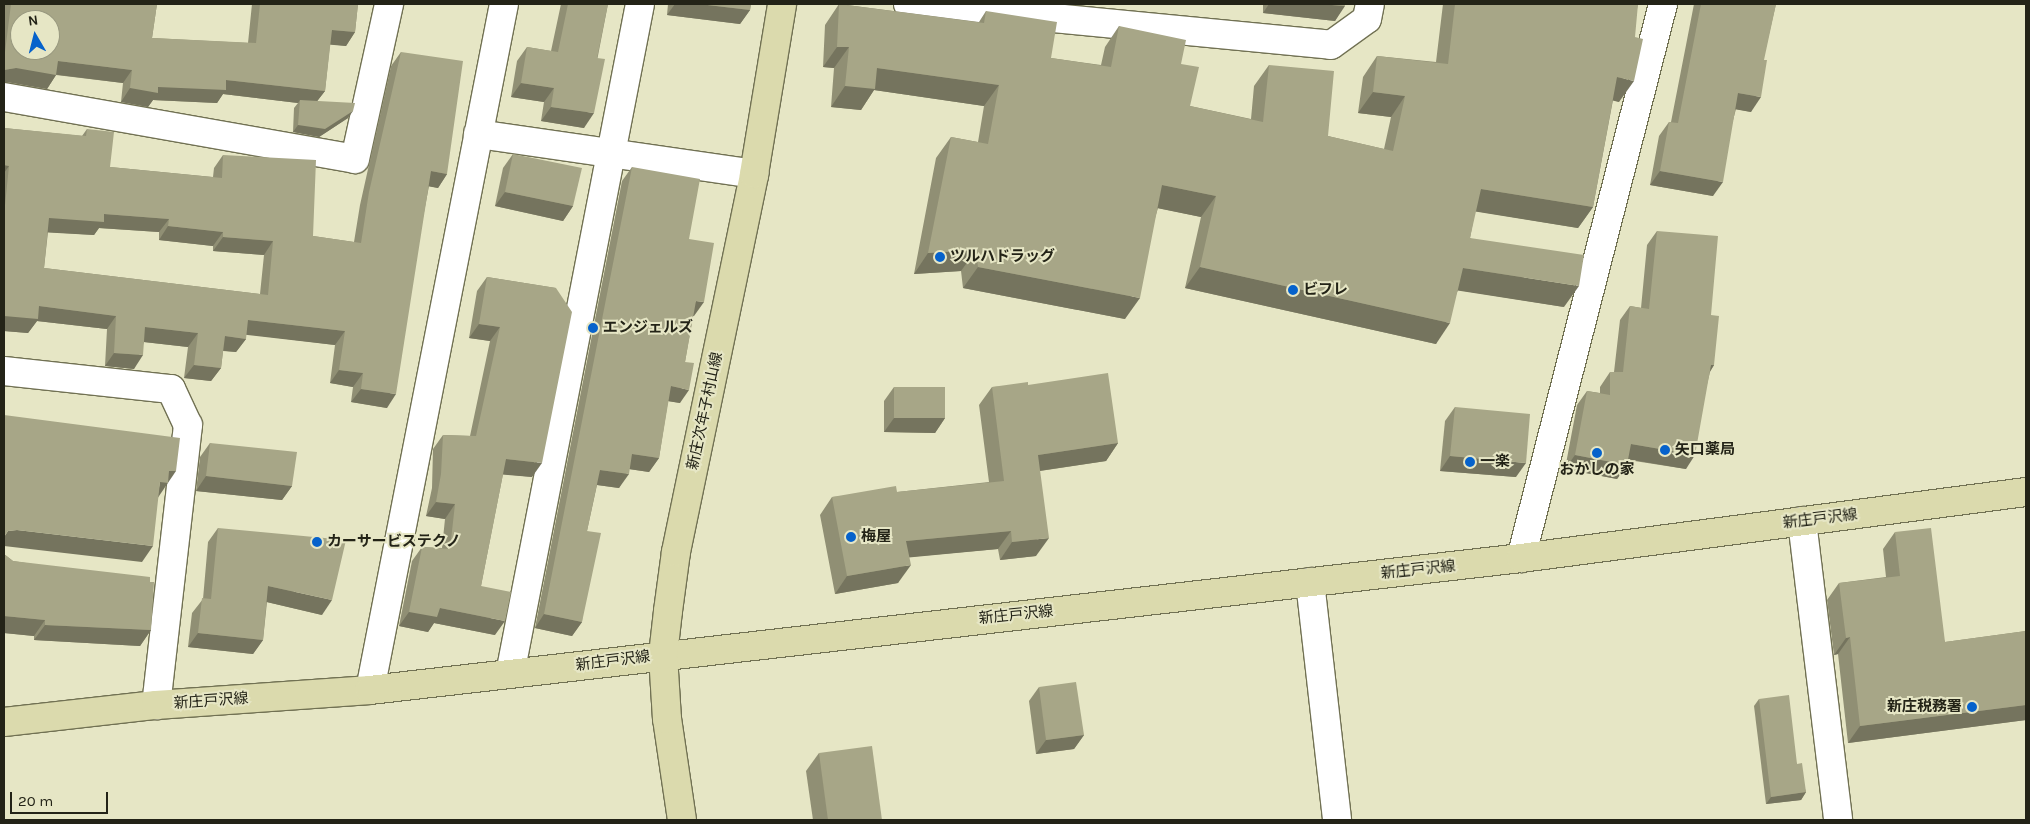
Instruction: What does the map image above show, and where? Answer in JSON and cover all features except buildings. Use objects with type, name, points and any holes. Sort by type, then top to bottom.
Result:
[{"type":"main road","name":"新庄次年子村山線","points":[[682,820],[667,719],[663,655],[676,552],[754,174],[782,4]]},
{"type":"main road","name":"新庄戸沢線","points":[[4,722],[156,704],[370,690],[1521,558],[2026,492]]},
{"type":"street","points":[[4,97],[355,159],[390,4]]},
{"type":"street","points":[[370,690],[504,4]]},
{"type":"street","points":[[510,674],[640,4]]},
{"type":"street","points":[[908,4],[1331,45],[1367,19],[1370,4]]},
{"type":"street","points":[[1521,558],[1663,4]]},
{"type":"street","points":[[478,134],[754,174]]},
{"type":"street","points":[[4,371],[170,389],[188,424],[156,704]]},
{"type":"street","points":[[1802,521],[1838,820]]},
{"type":"street","points":[[141,577],[171,581]]},
{"type":"street","points":[[1310,582],[1337,820]]},
{"type":"place","name":"ツルハドラッグ","points":[[940,257]]},
{"type":"place","name":"ビフレ","points":[[1293,290]]},
{"type":"place","name":"エンジェルズ","points":[[593,328]]},
{"type":"place","name":"矢口薬局","points":[[1665,450]]},
{"type":"place","name":"おかしの家","points":[[1597,453]]},
{"type":"place","name":"一楽","points":[[1470,462]]},
{"type":"place","name":"梅屋","points":[[851,537]]},
{"type":"place","name":"カーサービステクノ","points":[[317,542]]},
{"type":"place","name":"新庄税務署","points":[[1972,707]]}]
